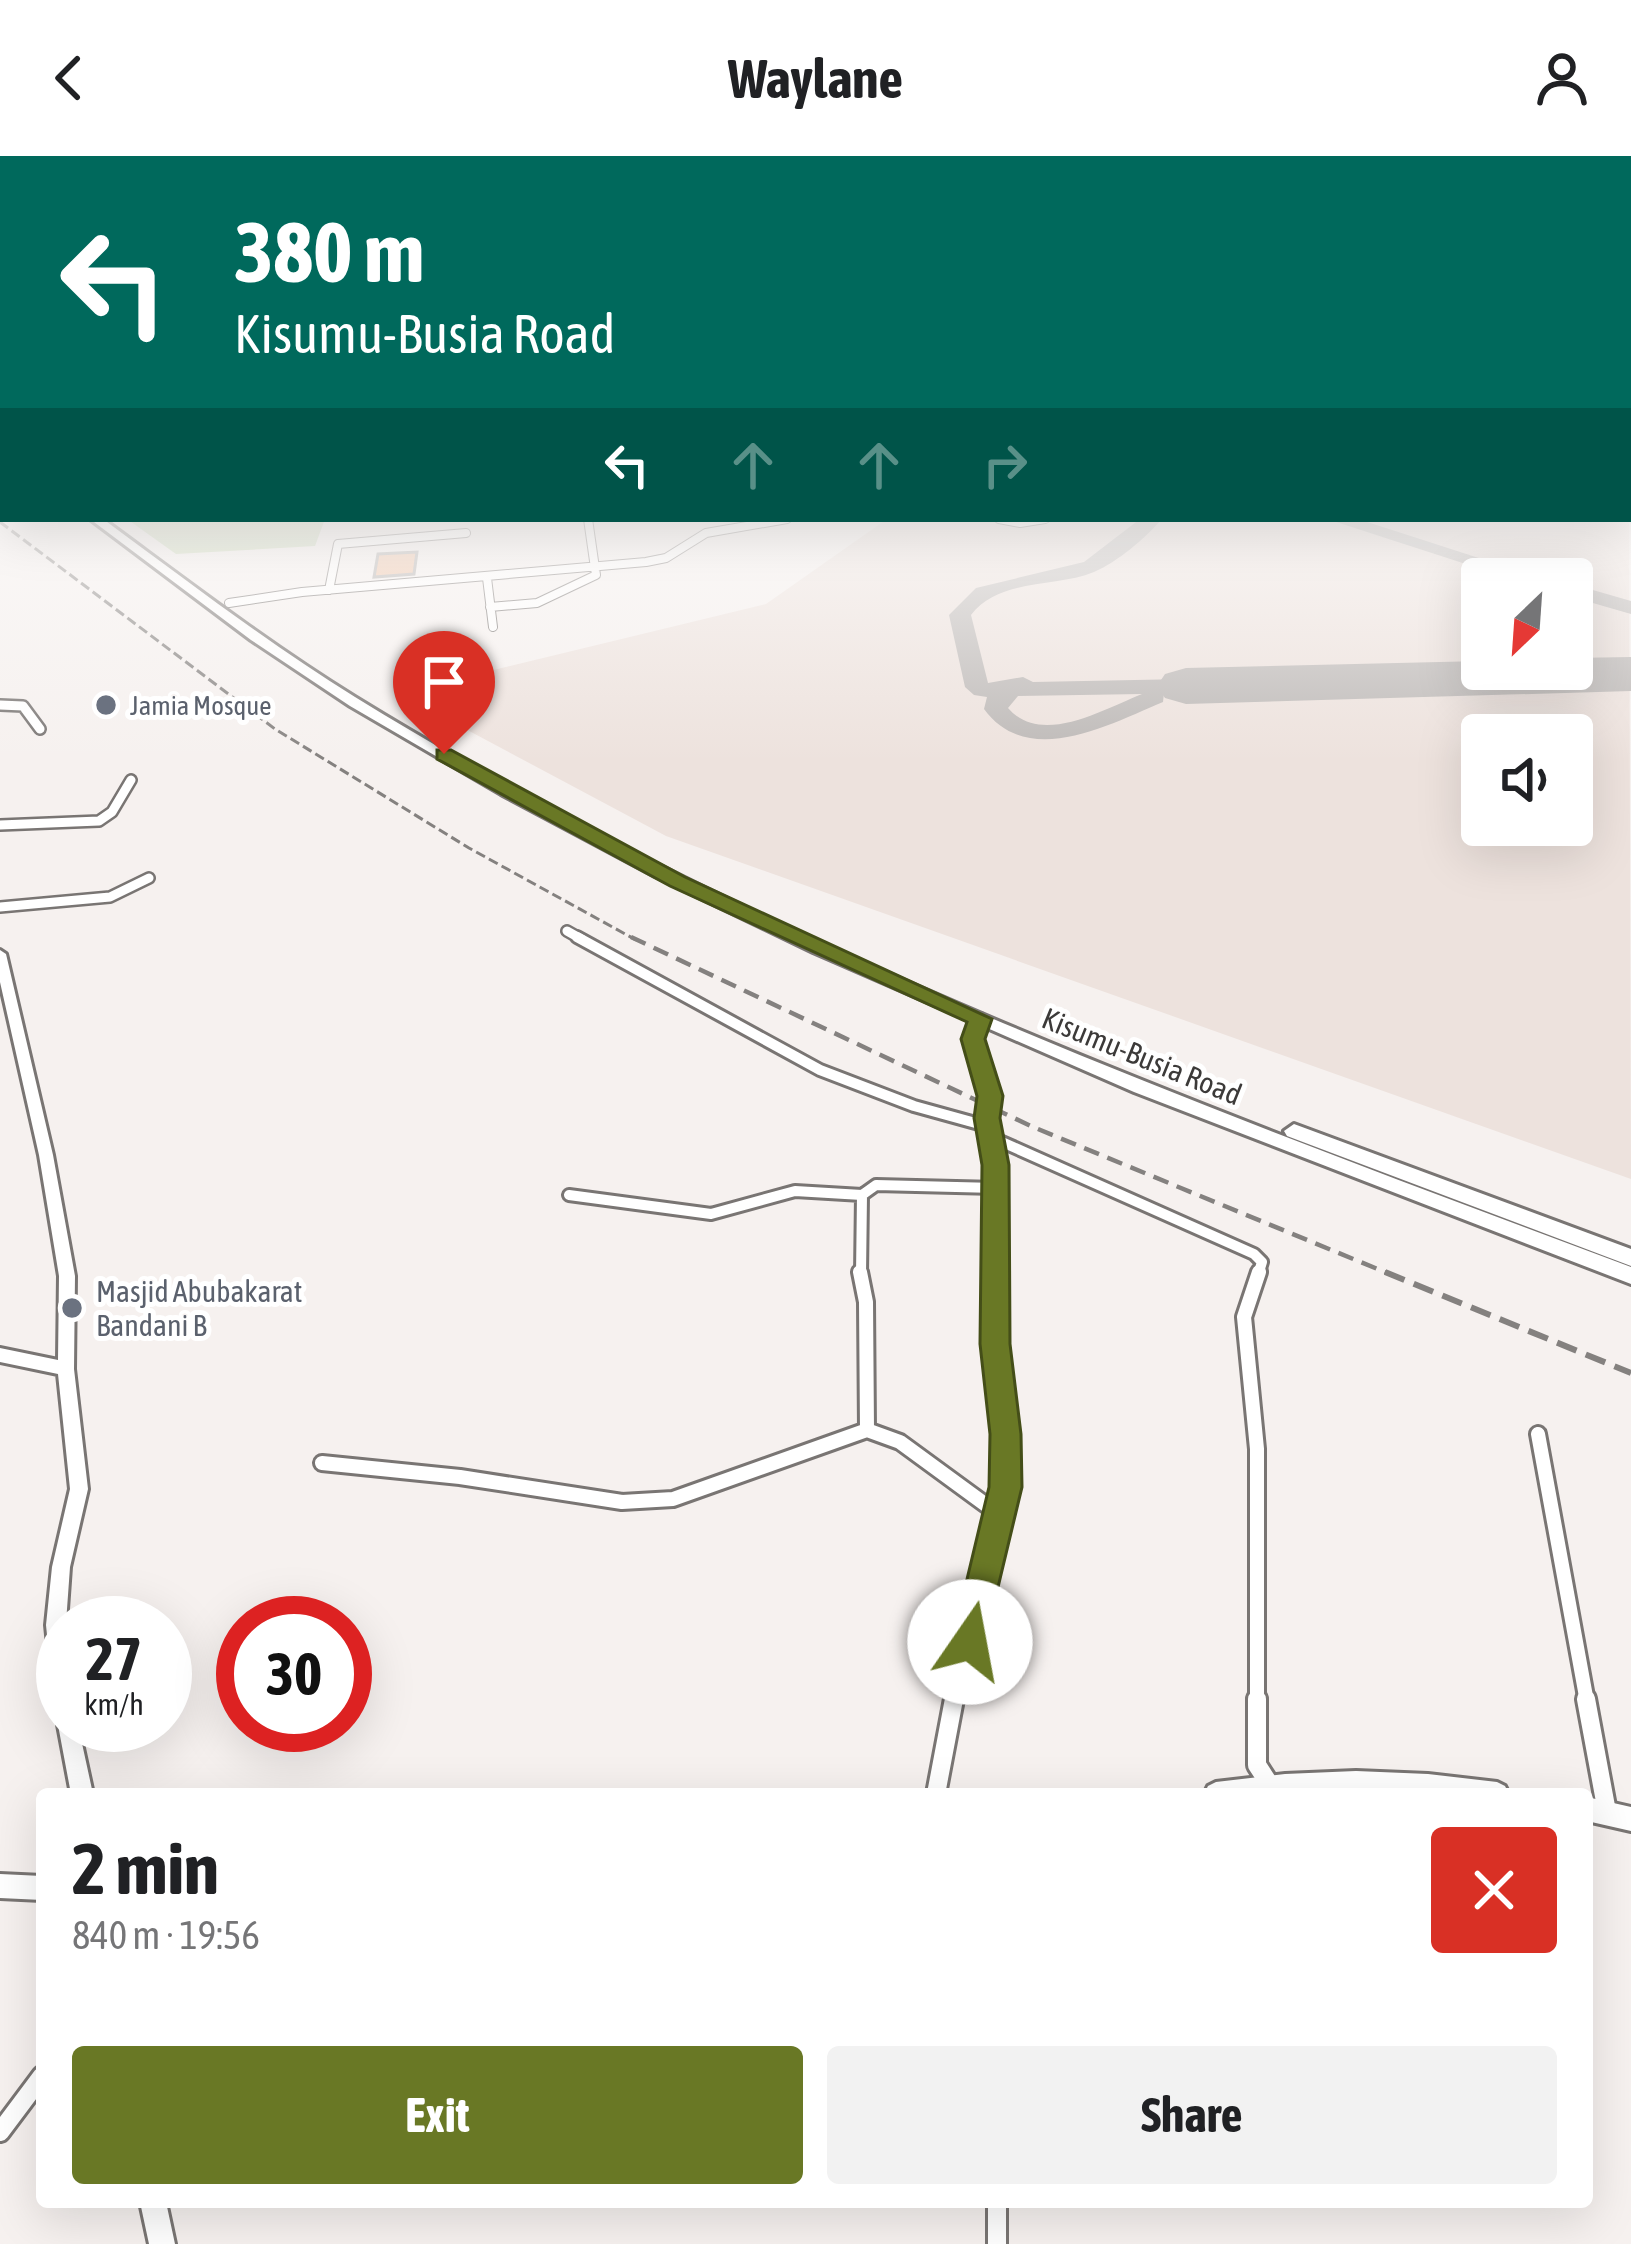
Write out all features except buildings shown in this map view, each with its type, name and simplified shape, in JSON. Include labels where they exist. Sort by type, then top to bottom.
[{"type":"highway","name":"Kisumu-Busia Road","points":[[161,566],[300,667],[478,776],[677,881],[980,1019],[1631,1276]]},
{"type":"highway","name":"Kisumu-Busia Road","points":[[177,566],[355,690],[440,741],[780,916],[1055,1038],[1631,1258]]},
{"type":"main road","points":[[1252,1788],[1443,1788]]},
{"type":"main road","points":[[1597,1810],[1631,1819]]},
{"type":"main road","points":[[0,1886],[36,1888]]},
{"type":"street","points":[[328,590],[333,566]]},
{"type":"street","points":[[229,603],[608,566]]},
{"type":"street","points":[[490,607],[545,601],[592,578],[596,568]]},
{"type":"street","points":[[487,578],[493,627]]},
{"type":"street","points":[[0,705],[23,706],[40,729]]},
{"type":"street","points":[[0,825],[99,821],[112,812],[131,780]]},
{"type":"street","points":[[0,907],[110,897],[149,878]]},
{"type":"street","points":[[567,931],[820,1070],[991,1132],[1254,1254],[1262,1262],[1244,1317],[1257,1449],[1256,1765],[1270,1785]]},
{"type":"street","points":[[0,955],[7,1016],[46,1155],[67,1276],[66,1369],[79,1489],[58,1596]]},
{"type":"street","points":[[937,1788],[944,1741],[1006,1487],[1006,1434],[995,1344],[996,1187],[990,1096],[973,1039],[980,1019]]},
{"type":"street","points":[[569,1195],[711,1214],[795,1191],[862,1195],[876,1185],[996,1187]]},
{"type":"street","points":[[862,1195],[867,1430]]},
{"type":"street","points":[[0,1355],[66,1369]]},
{"type":"street","points":[[322,1463],[639,1501],[673,1498],[747,1476],[867,1430],[908,1447],[947,1483],[998,1513]]},
{"type":"street","points":[[1538,1434],[1597,1810]]},
{"type":"street","points":[[73,1752],[81,1788]]},
{"type":"street","points":[[0,2132],[36,2084]]},
{"type":"street","points":[[154,2208],[162,2244]]},
{"type":"street","points":[[997,2208],[997,2244]]},
{"type":"shaded area","points":[[819,566],[1461,566],[1461,690],[1593,690],[1593,566],[1629,566],[1631,1179],[666,836],[398,693],[766,604]]},
{"type":"taxiway","points":[[1013,689],[977,687],[960,615],[984,592],[1090,566]]},
{"type":"taxiway","points":[[1593,596],[1631,608]]},
{"type":"taxiway","points":[[1013,689],[1023,684]]},
{"type":"taxiway","points":[[1013,689],[1186,686]]},
{"type":"taxiway","points":[[1013,689],[999,697],[996,709],[1009,724],[1027,732],[1071,728],[1155,697]]},
{"type":"runway","points":[[1186,686],[1631,674]]},
{"type":"railway","points":[[59,566],[275,729],[469,848],[636,940]]},
{"type":"railway","points":[[631,937],[1033,1127],[1392,1275]]},
{"type":"railway","points":[[1385,1272],[1631,1373]]},
{"type":"place","name":"Jamia Mosque","points":[[106,705]]},
{"type":"place","name":"Masjid Abubakarat Bandani B","points":[[72,1308]]},
{"type":"route","points":[[444,754],[677,881],[980,1019],[973,1039],[990,1096],[987,1118],[993,1138],[997,1227],[995,1344],[1006,1434],[1006,1487],[970,1642]]}]
